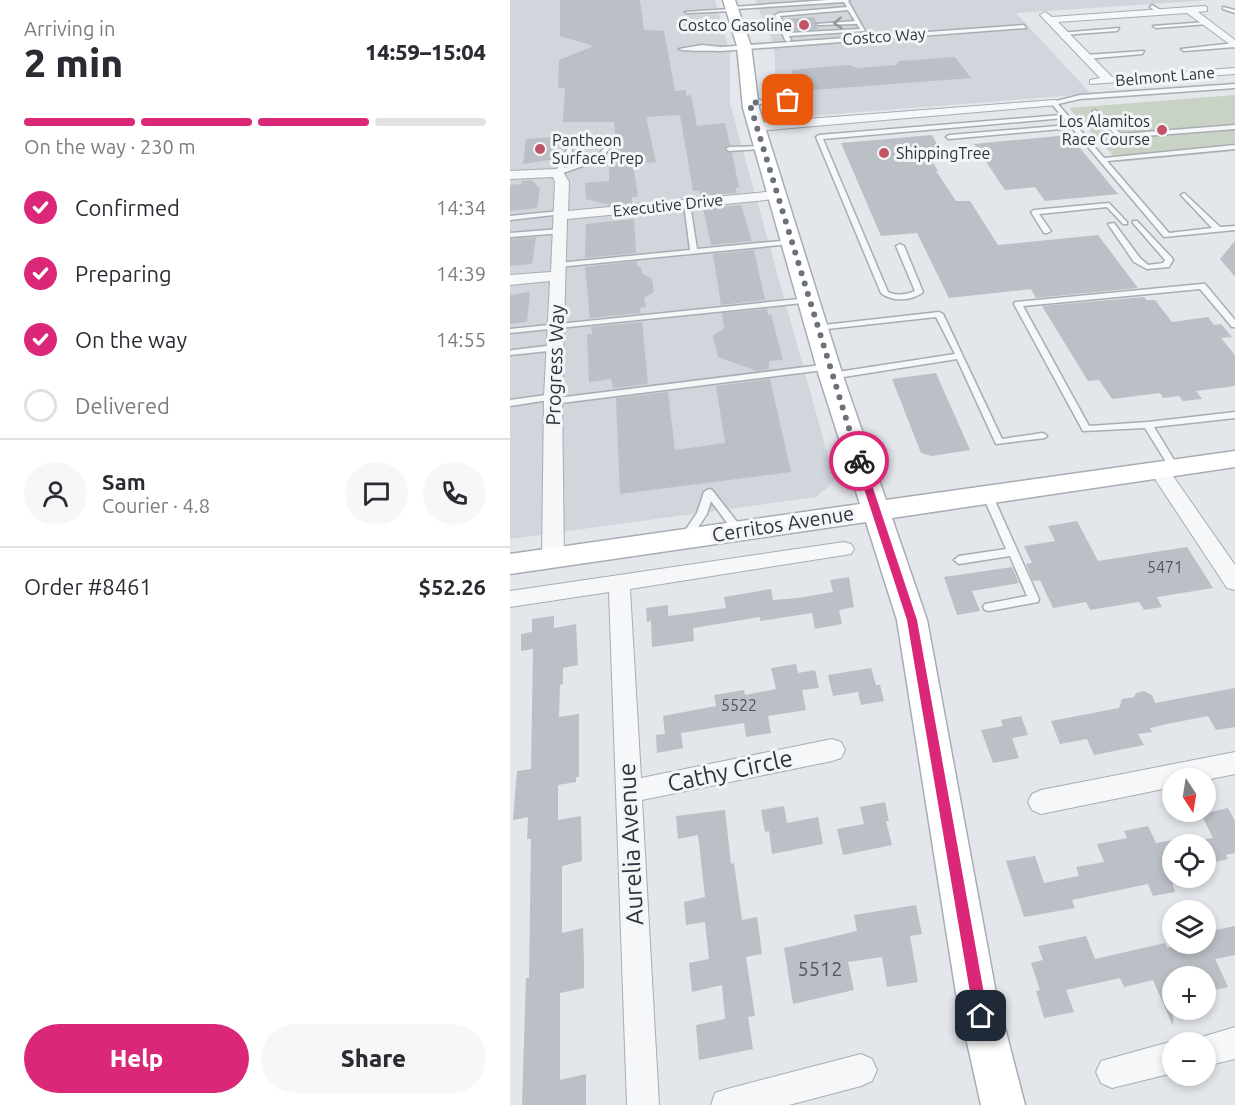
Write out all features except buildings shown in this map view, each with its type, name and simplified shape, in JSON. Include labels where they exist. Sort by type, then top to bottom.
[{"type":"main road","points":[[731,7],[744,46],[750,103],[776,195],[830,371],[912,620],[976,993],[1003,1105]]},
{"type":"main road","name":"Cerritos Avenue","points":[[510,564],[1235,459]]},
{"type":"street","points":[[1109,81],[1047,17],[1156,9],[1204,9]]},
{"type":"street","points":[[1190,10],[1235,45]]},
{"type":"street","name":"Belmont Lane","points":[[1094,82],[1235,70]]},
{"type":"street","points":[[1193,74],[1209,87]]},
{"type":"street","points":[[756,127],[1054,103]]},
{"type":"street","points":[[510,176],[557,173]]},
{"type":"street","name":"Progress Way","points":[[553,558],[553,399],[562,182],[557,173]]},
{"type":"street","name":"Executive Drive","points":[[560,220],[776,195]]},
{"type":"street","points":[[510,280],[558,271]]},
{"type":"street","points":[[1167,469],[1235,582]]},
{"type":"street","points":[[510,599],[844,549]]},
{"type":"street","name":"Aurelia Avenue","points":[[619,583],[643,1105]]},
{"type":"street","name":"Cathy Circle","points":[[628,792],[832,750]]},
{"type":"street","points":[[1041,802],[1235,764]]},
{"type":"street","points":[[1216,1048],[1235,1043]]},
{"type":"street","points":[[1112,1072],[1162,1060]]},
{"type":"street","points":[[727,1105],[861,1070]]},
{"type":"lane","points":[[731,7],[687,12],[846,0],[863,30],[786,35]]},
{"type":"lane","points":[[789,43],[777,15],[783,12],[850,8]]},
{"type":"lane","points":[[1225,8],[1235,12]]},
{"type":"lane","points":[[818,24],[858,22]]},
{"type":"lane","points":[[1156,26],[1206,22]]},
{"type":"lane","points":[[782,27],[790,26]]},
{"type":"lane","name":"Costco Way","points":[[682,49],[1024,27]]},
{"type":"lane","points":[[1062,33],[1117,29]]},
{"type":"lane","points":[[958,32],[964,39]]},
{"type":"lane","points":[[860,38],[864,46]]},
{"type":"lane","points":[[1184,49],[1235,45]]},
{"type":"lane","points":[[1086,57],[1142,52]]},
{"type":"lane","points":[[1235,86],[1080,97],[1054,103],[1167,235],[1235,228]]},
{"type":"lane","points":[[750,103],[788,100]]},
{"type":"lane","points":[[1095,112],[1119,136],[1235,127]]},
{"type":"lane","points":[[900,246],[919,291],[915,294],[890,296],[885,293],[819,137],[1065,116]]},
{"type":"lane","points":[[949,137],[1075,126]]},
{"type":"lane","points":[[557,173],[598,159],[607,148],[606,138]]},
{"type":"lane","points":[[557,173],[568,158],[570,141]]},
{"type":"lane","points":[[729,149],[762,147]]},
{"type":"lane","points":[[1102,160],[1235,147]]},
{"type":"lane","points":[[1184,195],[1218,230]]},
{"type":"lane","points":[[687,204],[694,252]]},
{"type":"lane","points":[[1047,231],[1034,213],[1109,205],[1125,223]]},
{"type":"lane","points":[[510,218],[560,220]]},
{"type":"lane","points":[[510,235],[560,220]]},
{"type":"lane","points":[[1112,224],[1137,260],[1147,267],[1166,265],[1169,260],[1135,222]]},
{"type":"lane","points":[[558,271],[694,252],[791,242]]},
{"type":"lane","points":[[1235,325],[1202,286],[1018,304],[1086,429],[1148,425],[1235,415]]},
{"type":"lane","points":[[510,331],[809,300]]},
{"type":"lane","points":[[818,328],[939,314],[999,442],[1042,435]]},
{"type":"lane","points":[[513,353],[555,348]]},
{"type":"lane","points":[[510,403],[960,356]]},
{"type":"lane","points":[[1148,425],[1167,469]]},
{"type":"lane","points":[[686,538],[702,514],[709,492],[740,532]]},
{"type":"lane","points":[[987,494],[1034,599],[989,607]]},
{"type":"lane","points":[[959,560],[1013,552]]},
{"type":"shaded area","points":[[510,0],[715,0],[730,53],[730,104],[835,481],[816,497],[510,539]]},
{"type":"shaded area","points":[[755,0],[1211,0],[1016,13],[1091,94],[783,118],[776,104],[775,58],[772,40]]},
{"type":"green space","name":"Los Alamitos Race Course","points":[[1235,95],[1235,151],[1119,162],[1069,108]]},
{"type":"way so far","points":[[788,100],[750,103],[831,376],[859,461]]},
{"type":"place","name":"Costco Gasoline","points":[[804,25]]},
{"type":"place","name":"Los Alamitos Race Course","points":[[1162,130]]},
{"type":"place","name":"Pantheon Surface Prep","points":[[540,149]]},
{"type":"place","name":"ShippingTree","points":[[884,153]]},
{"type":"route","points":[[859,461],[912,620],[981,1016]]}]
